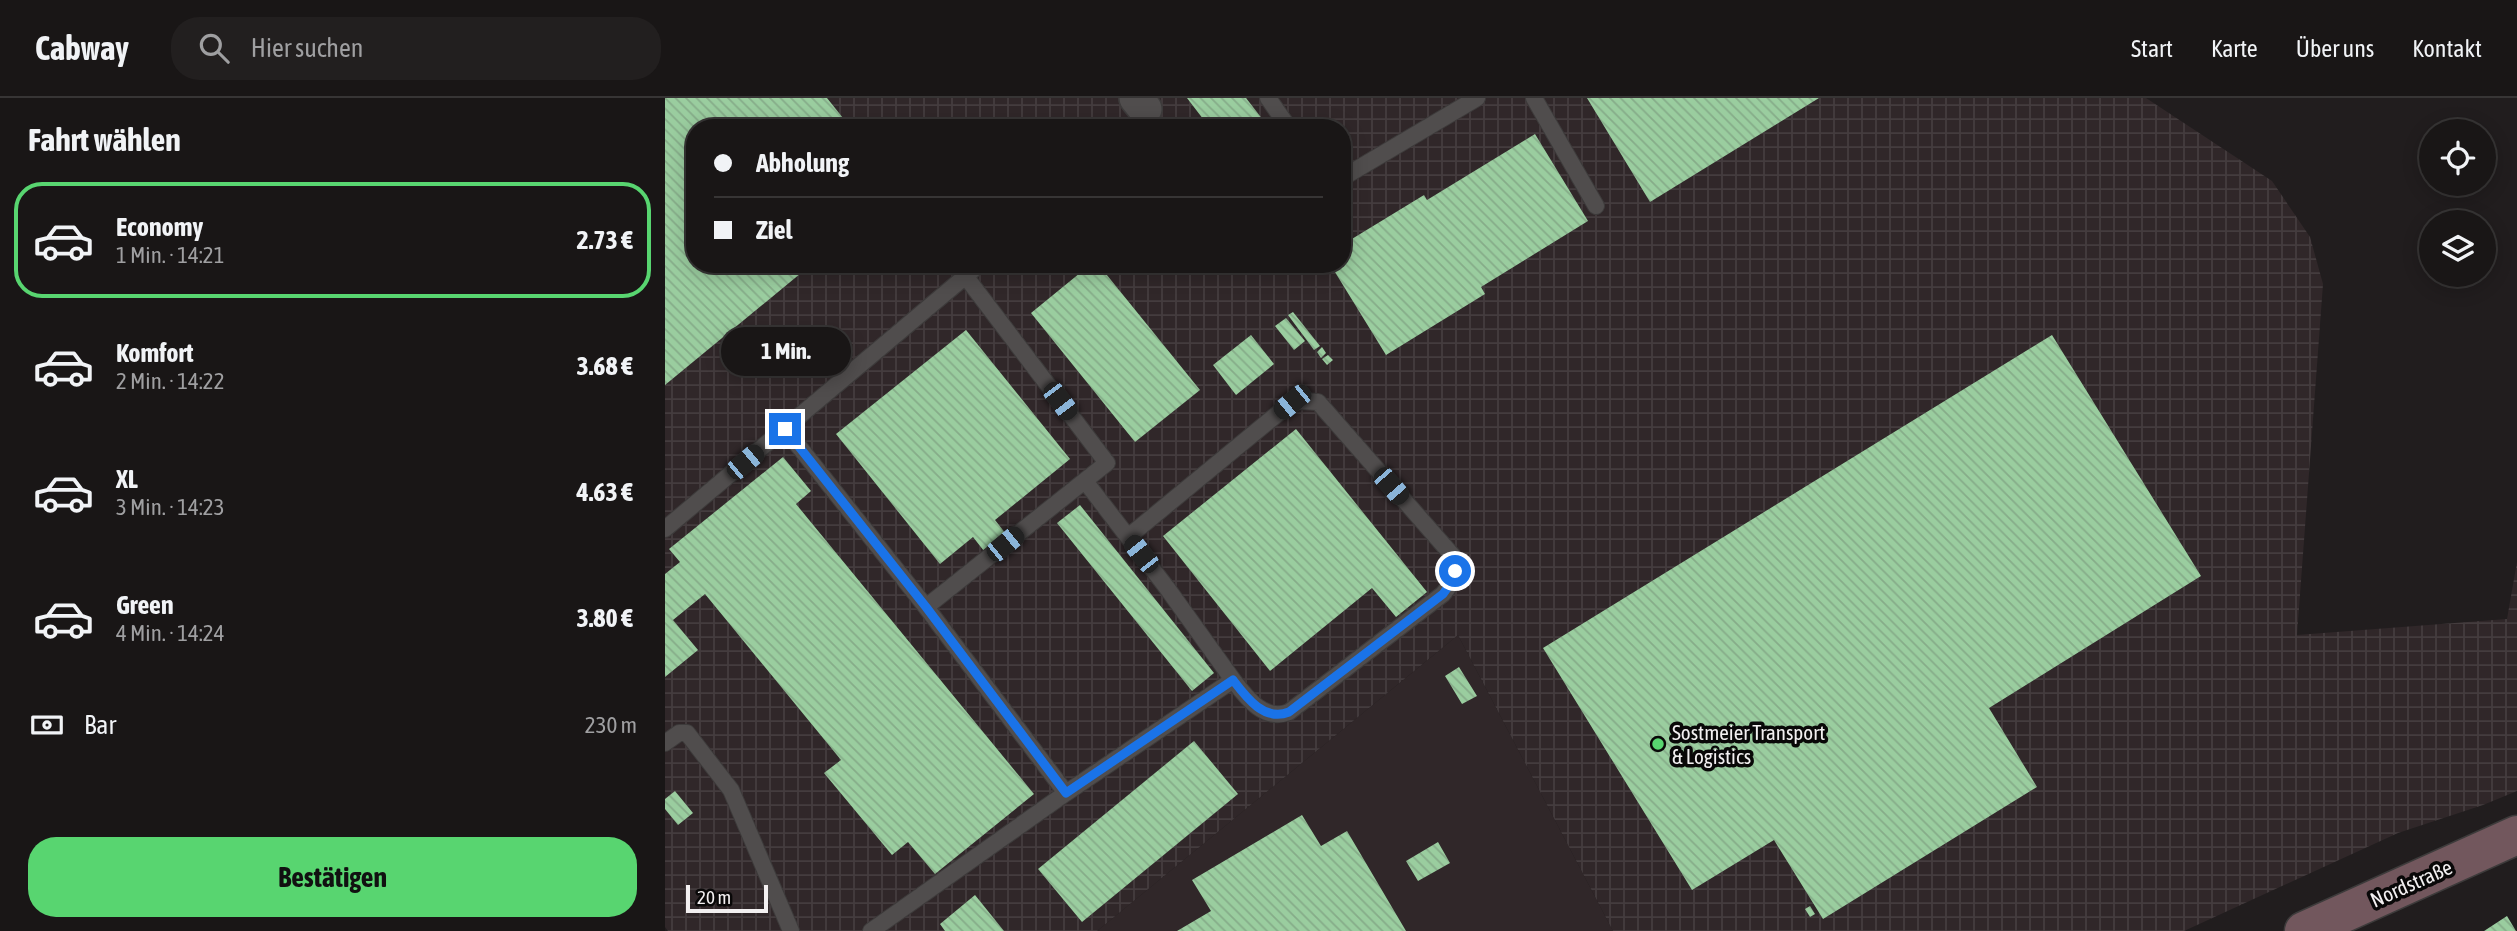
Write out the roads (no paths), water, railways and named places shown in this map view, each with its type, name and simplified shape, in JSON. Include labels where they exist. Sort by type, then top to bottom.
[{"type":"street","name":"Nordstraße","points":[[2304,931],[2517,835]]},
{"type":"lane","points":[[1268,98],[1283,119]]},
{"type":"lane","points":[[1351,173],[1477,98]]},
{"type":"lane","points":[[1534,98],[1596,206]]},
{"type":"lane","points":[[665,529],[970,273]]},
{"type":"lane","points":[[926,607],[1107,463],[966,276]]},
{"type":"lane","points":[[1085,481],[1233,680],[1253,704],[1275,715],[1289,712],[1443,594],[1453,580],[1455,563],[1453,556],[1318,402],[1292,402],[1128,537]]},
{"type":"lane","points":[[785,429],[926,607],[1066,793]]},
{"type":"lane","points":[[871,931],[1066,793],[1233,680]]},
{"type":"lane","points":[[665,743],[679,733],[687,733],[731,790],[791,931]]},
{"type":"place","name":"Sostmeier Transport & Logistics","points":[[1658,744]]}]
